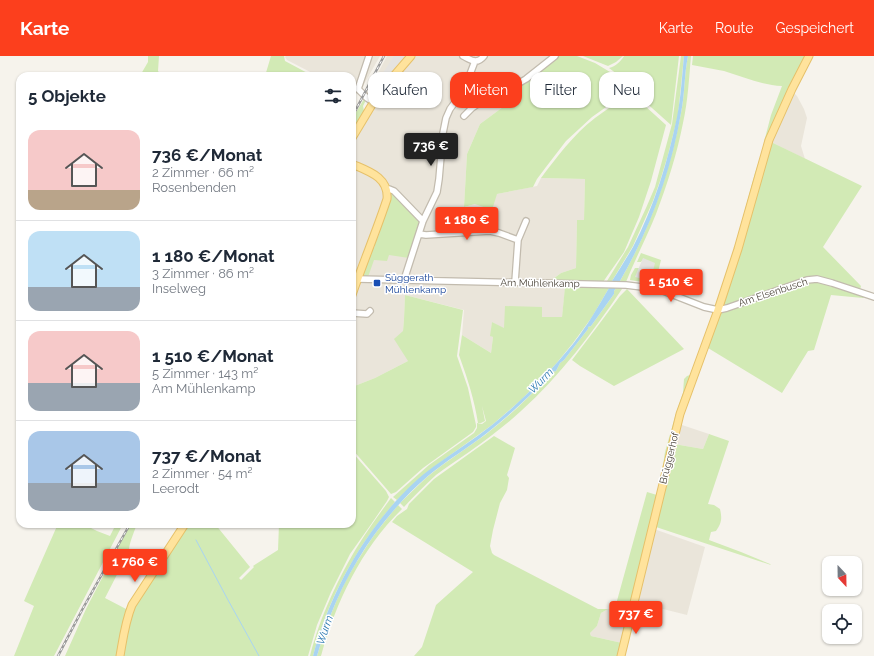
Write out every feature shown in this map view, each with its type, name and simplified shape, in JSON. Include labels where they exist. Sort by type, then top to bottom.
[{"type":"main road","points":[[397,72],[411,56]]},
{"type":"main road","name":"Brüggerhof","points":[[621,656],[680,414],[718,310],[738,249],[769,140],[809,56]]},
{"type":"main road","points":[[356,131],[370,108]]},
{"type":"main road","points":[[356,166],[375,174],[382,181],[387,196],[376,233],[356,285]]},
{"type":"main road","points":[[120,656],[127,616],[182,528]]},
{"type":"street","points":[[368,99],[358,89],[369,56]]},
{"type":"street","points":[[463,56],[475,61],[479,61],[484,56]]},
{"type":"street","points":[[522,81],[555,56]]},
{"type":"street","points":[[471,72],[475,61]]},
{"type":"street","points":[[404,280],[423,221],[437,192],[443,133],[446,118],[451,108]]},
{"type":"street","points":[[464,116],[472,108]]},
{"type":"street","points":[[386,190],[389,189],[394,191],[423,221]]},
{"type":"street","points":[[515,282],[518,240],[526,220]]},
{"type":"street","points":[[419,234],[426,235],[490,231],[518,240]]},
{"type":"street","name":"Am Elsenbusch","points":[[718,310],[807,280],[817,279],[874,297]]},
{"type":"street","name":"Am Mühlenkamp","points":[[358,280],[515,282],[620,285],[658,288],[704,307],[718,310]]},
{"type":"street","points":[[356,313],[367,314],[370,311]]},
{"type":"shaded area","points":[[286,56],[380,56],[371,72],[368,72],[368,77],[359,93],[356,94],[356,72],[310,72],[287,60],[285,57]]},
{"type":"shaded area","points":[[387,56],[554,56],[533,72],[530,72],[530,74],[522,80],[522,72],[450,72],[450,108],[502,108],[480,124],[467,154],[464,207],[475,204],[497,194],[537,186],[541,178],[585,179],[584,220],[577,220],[576,268],[561,273],[553,279],[566,280],[562,317],[542,317],[542,308],[504,329],[492,322],[491,336],[493,337],[491,353],[462,335],[464,310],[405,295],[403,331],[408,361],[375,378],[356,385],[356,125],[368,105],[368,108],[442,108],[442,72],[378,72]]},
{"type":"shaded area","points":[[394,56],[405,57],[391,72],[384,72]]},
{"type":"shaded area","points":[[368,92],[368,102],[364,99]]},
{"type":"shaded area","points":[[791,94],[795,94],[797,96],[807,118],[801,146],[805,159],[771,142]]},
{"type":"shaded area","points":[[643,258],[655,263],[652,275],[648,280],[635,277]]},
{"type":"shaded area","points":[[679,424],[709,434],[703,449],[674,444]]},
{"type":"shaded area","points":[[654,529],[705,547],[687,615],[635,602]]},
{"type":"shaded area","points":[[630,608],[622,643],[591,636],[590,633],[597,626],[601,613],[608,609]]},
{"type":"green space","points":[[148,56],[159,56],[159,72],[142,72],[148,62]]},
{"type":"green space","points":[[271,56],[284,56],[285,61],[306,72],[266,72]]},
{"type":"green space","points":[[557,56],[577,56],[595,63],[610,72],[599,72],[599,108],[605,108],[592,117],[566,141],[537,179],[533,187],[497,194],[492,210],[475,204],[464,207],[467,154],[480,124],[502,108],[522,108],[522,79],[530,74],[530,108],[591,108],[591,72],[533,72]]},
{"type":"green space","points":[[583,56],[623,56],[608,66]]},
{"type":"green space","points":[[624,56],[679,56],[671,125],[652,108],[654,108],[654,72],[614,72],[609,68],[618,64]]},
{"type":"green space","points":[[681,56],[684,56],[678,115],[660,181],[653,201],[633,246],[612,281],[607,281],[628,247],[655,187],[672,124]]},
{"type":"green space","points":[[688,56],[691,56],[686,106],[681,135],[671,169],[656,214],[626,282],[620,281],[650,221],[665,178],[681,113]]},
{"type":"green space","points":[[693,56],[806,56],[784,101],[725,282],[755,173],[765,143],[771,115],[782,86],[760,82],[724,71],[692,65]]},
{"type":"green space","points":[[364,99],[366,100],[363,106],[364,111],[356,125],[356,112]]},
{"type":"green space","points":[[608,108],[647,108],[666,125],[651,181],[639,217],[624,252],[603,282],[574,282],[553,279],[561,273],[576,268],[577,220],[584,220],[585,179],[541,178],[566,146],[598,115]]},
{"type":"green space","points":[[771,142],[862,186],[823,247],[861,286],[860,290],[866,296],[863,298],[831,295],[814,350],[808,351],[782,393],[708,348],[687,403],[681,425],[683,408]]},
{"type":"green space","points":[[391,193],[420,221],[409,258],[389,255],[387,261],[374,260],[368,277],[363,277],[379,235]]},
{"type":"green space","points":[[641,253],[661,260],[655,284],[630,280],[635,268],[639,268],[635,277],[644,258],[641,262],[637,262]]},
{"type":"green space","points":[[565,287],[609,288],[592,317],[573,343],[555,365],[522,399],[492,425],[431,469],[397,500],[393,497],[429,465],[474,433],[477,428],[477,423],[482,424],[486,421],[482,406],[485,421],[478,423],[475,406],[459,355],[462,335],[491,353],[493,337],[490,336],[492,322],[504,328],[505,306],[542,307],[542,317],[562,317]]},
{"type":"green space","points":[[616,288],[622,289],[588,337],[549,383],[521,411],[502,427],[436,475],[404,507],[400,503],[427,477],[501,422],[548,378],[552,372],[556,371],[560,363],[564,360],[588,327],[591,326],[614,294]]},
{"type":"green space","points":[[627,289],[684,349],[614,386],[572,360],[620,296]]},
{"type":"green space","points":[[405,295],[463,310],[457,356],[468,388],[476,427],[473,432],[423,468],[396,492],[391,494],[356,454],[356,385],[375,378],[408,361],[394,339],[403,331]]},
{"type":"green space","points":[[704,338],[685,393],[630,608],[615,608],[647,492],[657,495],[665,452],[683,393],[684,379],[690,375]]},
{"type":"green space","points":[[709,434],[729,441],[708,504],[714,505],[720,509],[721,518],[718,528],[716,531],[711,532],[709,540],[771,565],[656,527],[674,444],[703,449]]},
{"type":"green space","points":[[494,436],[515,448],[507,475],[509,478],[507,490],[500,503],[493,530],[490,546],[492,553],[598,609],[608,609],[601,613],[597,626],[590,633],[591,636],[622,643],[619,656],[414,656],[422,647],[436,605],[473,572],[392,522],[397,516],[407,509],[409,504],[434,479]]},
{"type":"green space","points":[[356,457],[386,491],[389,497],[387,501],[350,554],[331,592],[317,625],[308,656],[122,656],[132,610],[184,528],[218,528],[250,567],[239,578],[241,580],[254,567],[253,566],[278,550],[279,528],[356,528]]},
{"type":"green space","points":[[391,498],[395,502],[364,543],[348,569],[325,617],[313,656],[310,656],[324,613],[344,570],[363,538]]},
{"type":"green space","points":[[398,505],[402,509],[374,541],[352,577],[334,616],[321,656],[317,656],[331,615],[348,577],[371,540]]},
{"type":"green space","points":[[56,528],[91,528],[110,536],[114,528],[121,528],[54,656],[14,656],[34,606],[24,601]]},
{"type":"green space","points":[[128,528],[135,528],[130,546],[129,559],[124,561],[105,598],[128,610],[121,631],[117,656],[65,656],[86,609]]},
{"type":"water","points":[[684,56],[688,56],[677,135],[658,200],[641,241],[620,281],[612,281],[641,232],[660,184],[677,117]]},
{"type":"water","name":"Wurm","points":[[609,288],[616,288],[614,294],[591,326],[588,327],[564,360],[560,363],[556,371],[552,372],[528,397],[496,426],[428,476],[383,523],[370,541],[347,579],[327,624],[317,656],[313,656],[319,635],[335,594],[356,555],[381,519],[399,497],[423,475],[492,425],[514,407],[534,387],[573,344],[588,323]]},
{"type":"waterway","points":[[196,540],[259,656]]},
{"type":"railway","points":[[356,109],[384,56]]},
{"type":"railway","points":[[58,656],[128,528]]},
{"type":"place","name":"Süggerath Mühlenkamp","points":[[377,283]]}]
